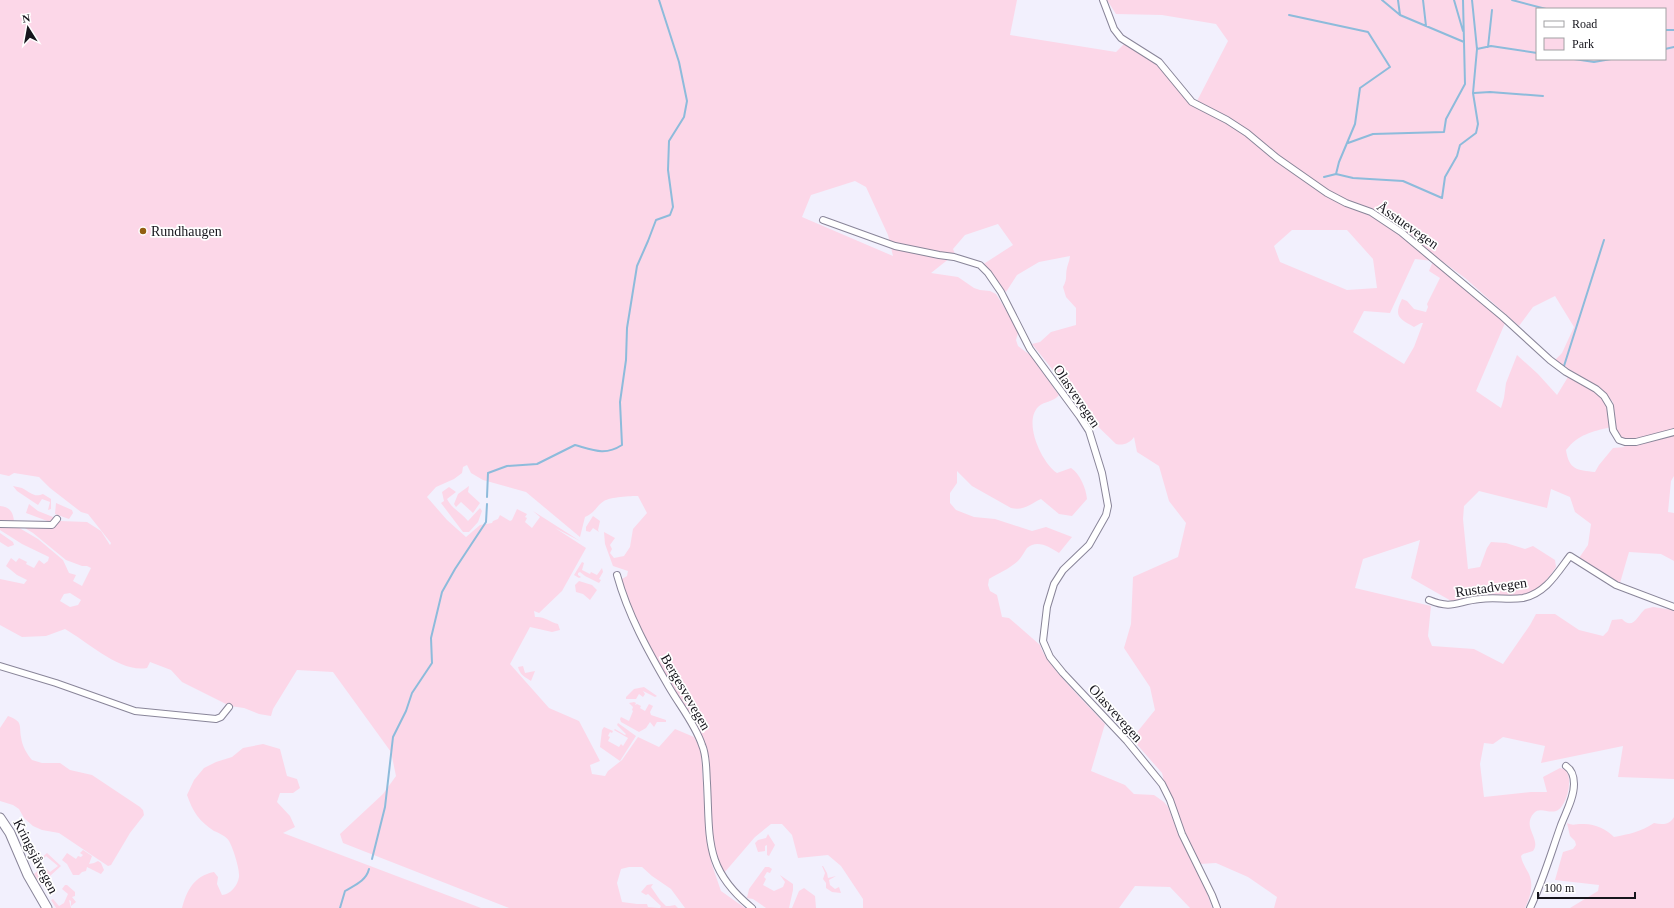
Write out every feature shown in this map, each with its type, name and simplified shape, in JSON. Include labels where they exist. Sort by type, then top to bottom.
[{"type":"street","name":"Åsstuevegen","points":[[1103,0],[1114,29],[1121,38],[1159,62],[1192,102],[1227,120],[1247,133],[1276,158],[1327,193],[1346,203],[1371,212],[1401,232],[1497,312],[1550,360],[1566,372],[1596,389],[1604,396],[1610,406],[1613,430],[1619,440],[1625,442],[1636,442],[1674,432]]},
{"type":"street","name":"Olasvevegen","points":[[823,220],[896,246],[954,257],[980,265],[994,280],[1030,349],[1089,431],[1102,474],[1108,506],[1106,515],[1089,545],[1063,570],[1054,584],[1047,607],[1043,641],[1050,657],[1063,673],[1131,747],[1162,784],[1170,800],[1182,834],[1209,888],[1217,908]]},
{"type":"street","points":[[0,524],[28,524],[45,526],[52,525],[57,519]]},
{"type":"street","name":"Rustadvegen","points":[[1429,600],[1442,604],[1456,605],[1480,599],[1522,598],[1531,595],[1549,583],[1570,556],[1616,585],[1674,607]]},
{"type":"street","name":"Bergesvevegen","points":[[617,575],[634,625],[703,746],[706,765],[709,834],[718,869],[730,887],[752,908]]},
{"type":"street","points":[[0,666],[56,683],[135,711],[211,719],[221,717],[229,707]]},
{"type":"street","points":[[1530,908],[1546,873],[1556,840],[1574,793],[1572,774],[1570,768],[1566,766]]},
{"type":"street","name":"Kringsjåvegen","points":[[0,818],[10,833],[24,869],[47,908]]},
{"type":"green space","points":[[0,0],[1017,0],[1010,35],[1116,52],[1128,40],[1147,50],[1156,57],[1174,74],[1194,100],[1197,101],[1228,41],[1216,24],[1162,15],[1116,14],[1107,0],[1674,0],[1674,476],[1671,481],[1668,512],[1674,513],[1674,561],[1661,554],[1629,552],[1620,583],[1579,558],[1588,545],[1591,524],[1575,512],[1570,497],[1551,489],[1547,508],[1479,491],[1464,506],[1463,519],[1468,569],[1480,567],[1487,548],[1491,542],[1506,543],[1525,549],[1533,546],[1555,560],[1556,567],[1540,587],[1525,594],[1483,595],[1453,602],[1411,578],[1420,540],[1363,559],[1355,588],[1431,606],[1428,636],[1432,646],[1474,649],[1503,664],[1536,614],[1555,614],[1579,630],[1603,636],[1608,631],[1612,620],[1622,619],[1626,622],[1632,623],[1645,609],[1653,607],[1674,610],[1674,779],[1618,777],[1623,746],[1541,763],[1545,746],[1503,737],[1493,744],[1484,743],[1480,764],[1484,797],[1531,792],[1547,792],[1543,777],[1560,768],[1566,770],[1568,774],[1568,792],[1561,807],[1552,812],[1542,810],[1536,811],[1531,818],[1530,828],[1535,846],[1533,851],[1521,856],[1529,874],[1531,883],[1530,896],[1525,908],[1274,908],[1277,897],[1248,877],[1216,863],[1199,864],[1180,826],[1165,786],[1162,773],[1133,740],[1138,731],[1155,710],[1150,687],[1124,648],[1131,624],[1133,577],[1178,557],[1186,523],[1169,501],[1159,466],[1137,452],[1134,437],[1126,444],[1116,444],[1084,411],[1076,395],[1074,385],[1063,382],[1032,344],[1040,342],[1051,332],[1076,325],[1076,308],[1066,297],[1063,287],[1070,256],[1039,262],[1017,275],[1006,292],[982,265],[1013,245],[998,224],[965,235],[953,249],[955,254],[931,273],[958,277],[974,288],[990,291],[996,294],[1014,323],[1018,333],[1016,340],[1018,346],[1030,355],[1059,395],[1054,399],[1040,405],[1034,414],[1033,432],[1040,452],[1051,468],[1057,473],[1071,468],[1077,474],[1082,482],[1087,499],[1072,516],[1059,514],[1041,499],[1020,509],[1011,508],[972,486],[957,471],[957,483],[950,493],[950,503],[956,510],[974,517],[995,519],[1032,531],[1046,527],[1072,537],[1059,553],[1052,548],[1043,545],[1031,545],[1015,564],[989,579],[988,585],[990,591],[997,595],[1002,617],[1009,618],[1040,645],[1043,653],[1059,674],[1105,724],[1091,771],[1125,785],[1134,794],[1154,795],[1168,807],[1178,833],[1204,884],[1212,908],[1190,908],[1170,887],[1135,886],[1119,908],[863,908],[863,899],[841,866],[828,855],[798,858],[792,835],[782,824],[771,824],[755,837],[724,873],[717,863],[712,843],[705,748],[637,630],[622,583],[622,579],[627,576],[628,571],[613,566],[605,544],[604,532],[615,538],[610,545],[612,549],[610,553],[614,558],[624,556],[630,547],[633,529],[647,513],[638,496],[616,498],[602,503],[592,513],[585,517],[580,537],[526,492],[483,480],[471,473],[467,465],[463,467],[462,473],[454,479],[436,487],[427,497],[447,520],[466,537],[480,525],[492,523],[498,519],[500,515],[510,521],[512,520],[517,509],[527,514],[525,517],[527,518],[525,522],[532,528],[540,517],[533,511],[580,541],[555,528],[586,548],[562,591],[539,613],[534,611],[535,617],[544,618],[558,624],[560,630],[552,632],[530,627],[510,664],[549,708],[579,721],[600,761],[590,765],[592,774],[605,776],[608,771],[622,760],[638,737],[659,747],[675,729],[694,737],[701,750],[706,837],[712,865],[721,891],[745,908],[685,908],[671,889],[642,867],[629,867],[621,869],[617,883],[622,902],[647,904],[648,907],[659,908],[509,908],[343,843],[340,834],[383,794],[396,776],[391,752],[333,672],[297,670],[273,709],[271,716],[259,714],[244,708],[230,706],[182,682],[171,670],[150,662],[147,668],[126,666],[104,655],[65,629],[46,636],[22,637],[0,625],[0,579],[24,584],[27,580],[17,575],[6,566],[11,558],[16,562],[19,558],[34,568],[39,560],[44,564],[48,561],[49,557],[22,544],[0,530],[0,525],[16,526],[38,539],[63,560],[69,573],[76,575],[73,581],[82,586],[91,568],[66,560],[33,533],[20,525],[52,527],[60,521],[87,522],[101,531],[110,545],[111,543],[88,514],[81,512],[50,488],[39,477],[14,473],[9,476],[0,474]],"holes":[[[855,181],[866,187],[888,235],[893,256],[802,217],[811,195]],[[1292,230],[1347,230],[1373,259],[1377,288],[1347,290],[1280,262],[1274,246]],[[1435,256],[1465,278],[1519,326],[1533,307],[1555,296],[1574,327],[1562,353],[1555,360],[1602,390],[1613,402],[1616,424],[1611,426],[1606,405],[1600,395],[1568,377],[1557,395],[1538,374],[1517,355],[1506,383],[1501,408],[1476,391],[1505,323],[1433,261]],[[1415,259],[1433,261],[1429,271],[1440,278],[1427,304],[1428,307],[1426,312],[1414,309],[1407,301],[1402,299],[1398,309],[1401,319],[1414,327],[1423,323],[1414,347],[1404,364],[1353,332],[1364,311],[1390,313]],[[1611,427],[1620,443],[1625,447],[1613,448],[1595,472],[1583,471],[1575,468],[1569,462],[1566,450],[1576,440],[1586,434]],[[70,593],[81,600],[78,605],[70,607],[60,601],[64,594]]]},
{"type":"green space","points":[[13,486],[22,488],[35,495],[43,494],[51,499],[51,509],[48,510],[50,502],[42,499],[38,505],[17,491]]},
{"type":"green space","points":[[469,486],[468,492],[480,503],[473,513],[461,502],[456,507],[454,504],[458,494]]},
{"type":"green space","points":[[449,487],[456,492],[447,499],[451,505],[468,521],[480,508],[482,511],[478,522],[469,532],[463,532],[441,503],[444,501],[442,492]]},
{"type":"green space","points":[[56,503],[72,510],[73,513],[69,519],[55,514]]},
{"type":"green space","points":[[29,504],[38,511],[53,517],[53,521],[50,522],[26,513]]},
{"type":"green space","points":[[0,506],[10,510],[14,521],[0,520]]},
{"type":"green space","points":[[593,516],[600,521],[599,532],[593,528],[590,532],[586,531],[586,527]]},
{"type":"green space","points":[[0,533],[13,542],[14,545],[8,547],[0,542]]},
{"type":"green space","points":[[582,562],[584,563],[582,570],[590,574],[591,572],[597,575],[602,568],[603,572],[599,579],[601,580],[599,583],[580,572],[578,575],[581,577],[579,578],[574,575]]},
{"type":"green space","points":[[579,581],[592,585],[597,590],[590,600],[583,594],[576,592],[575,585]]},
{"type":"green space","points":[[523,666],[525,673],[535,671],[531,681],[520,672],[518,667]]},
{"type":"green space","points":[[644,687],[657,696],[655,697],[643,691],[645,694],[643,697],[639,694],[636,699],[626,699],[626,697],[634,689]]},
{"type":"green space","points":[[629,703],[636,703],[635,705],[637,704],[641,706],[640,708],[645,711],[649,704],[653,706],[650,712],[651,715],[666,720],[666,722],[657,722],[654,727],[650,722],[646,728],[639,732],[621,722],[621,717],[629,721],[633,707]]},
{"type":"green space","points":[[8,716],[18,722],[22,744],[32,760],[42,763],[60,763],[70,770],[92,775],[143,810],[144,815],[130,833],[111,865],[108,866],[59,833],[42,830],[33,826],[24,818],[19,809],[13,805],[0,801],[0,728]]},
{"type":"green space","points":[[618,723],[636,736],[620,761],[600,747],[602,730],[604,727],[613,731],[612,733],[610,732],[608,736],[610,737],[608,741],[619,747],[621,744],[623,746],[628,738],[614,730],[615,729],[625,735],[626,734],[617,725]]},
{"type":"green space","points":[[263,744],[280,749],[287,776],[297,779],[300,788],[293,793],[280,793],[277,802],[290,816],[295,827],[283,833],[481,908],[182,908],[186,895],[192,885],[201,877],[214,872],[218,877],[217,884],[222,895],[225,895],[233,889],[239,877],[236,859],[229,841],[204,824],[197,816],[192,806],[187,795],[194,780],[204,768],[232,757],[243,748]]},
{"type":"green space","points":[[1674,817],[1674,908],[1570,908],[1598,891],[1599,885],[1555,880],[1563,852],[1573,849],[1576,845],[1575,841],[1570,836],[1567,823],[1573,825],[1586,824],[1600,827],[1608,831],[1614,837],[1640,831],[1654,823],[1668,823]]},
{"type":"green space","points":[[768,834],[775,845],[769,856],[767,855],[767,845],[765,846],[765,851],[758,852],[755,843],[758,840],[766,838]]},
{"type":"green space","points":[[83,850],[92,856],[89,864],[98,861],[101,863],[104,870],[101,874],[87,867],[86,871],[79,875],[73,875],[67,864],[62,860],[67,853],[76,859],[78,856],[81,857],[83,855],[80,853]]},
{"type":"green space","points":[[47,853],[61,866],[40,885],[34,874],[43,866],[50,872],[58,866],[46,856],[40,863],[38,861]]},
{"type":"green space","points":[[822,866],[827,873],[828,878],[836,876],[829,880],[830,885],[835,889],[839,887],[841,893],[832,892],[826,888],[826,883],[823,879],[825,873]]},
{"type":"green space","points":[[765,867],[772,869],[770,873],[767,872],[764,877],[766,879],[763,885],[774,891],[783,887],[785,882],[780,875],[793,884],[789,908],[766,908],[753,899],[747,898],[749,889]]},
{"type":"green space","points":[[653,884],[651,887],[666,906],[675,905],[678,908],[660,908],[661,906],[648,894],[646,895],[641,892],[647,885]]},
{"type":"green space","points":[[65,885],[75,892],[75,896],[72,897],[76,902],[71,906],[71,901],[69,900],[71,908],[56,908],[51,900],[53,899],[59,906],[64,903],[68,894],[62,889]]},
{"type":"green space","points":[[804,888],[815,896],[816,908],[792,908],[799,891]]},
{"type":"waterway","points":[[487,497],[488,473],[507,466],[537,464],[575,445],[599,451],[610,450],[622,445],[620,402],[626,360],[627,328],[637,266],[656,220],[670,215],[673,207],[668,170],[669,141],[684,117],[687,101],[679,62],[659,0]]},
{"type":"waterway","points":[[1382,0],[1400,15],[1464,42]]},
{"type":"waterway","points":[[1398,0],[1400,15]]},
{"type":"waterway","points":[[1423,0],[1426,26]]},
{"type":"waterway","points":[[1454,0],[1463,31]]},
{"type":"waterway","points":[[1348,143],[1373,134],[1444,132],[1446,119],[1465,84],[1463,0]]},
{"type":"waterway","points":[[1336,174],[1353,178],[1403,181],[1442,198],[1445,177],[1457,156],[1460,145],[1476,133],[1478,124],[1473,93],[1477,49],[1472,0]]},
{"type":"waterway","points":[[1512,0],[1542,8]]},
{"type":"waterway","points":[[1488,47],[1492,10]]},
{"type":"waterway","points":[[1289,15],[1368,32],[1390,67],[1360,88],[1355,124],[1339,162],[1336,174],[1324,177]]},
{"type":"waterway","points":[[1666,30],[1674,30]]},
{"type":"waterway","points":[[1477,49],[1491,46],[1536,53]]},
{"type":"waterway","points":[[1666,49],[1674,47]]},
{"type":"waterway","points":[[1581,60],[1594,62],[1605,60]]},
{"type":"waterway","points":[[1474,93],[1490,92],[1543,96]]},
{"type":"waterway","points":[[1564,366],[1604,240]]},
{"type":"waterway","points":[[372,859],[385,807],[393,737],[406,711],[412,693],[432,663],[431,638],[442,592],[455,569],[486,522],[487,504]]},
{"type":"waterway","points":[[340,908],[345,891],[363,880],[369,869]]},
{"type":"place","name":"Rundhaugen","points":[[143,231]]}]
